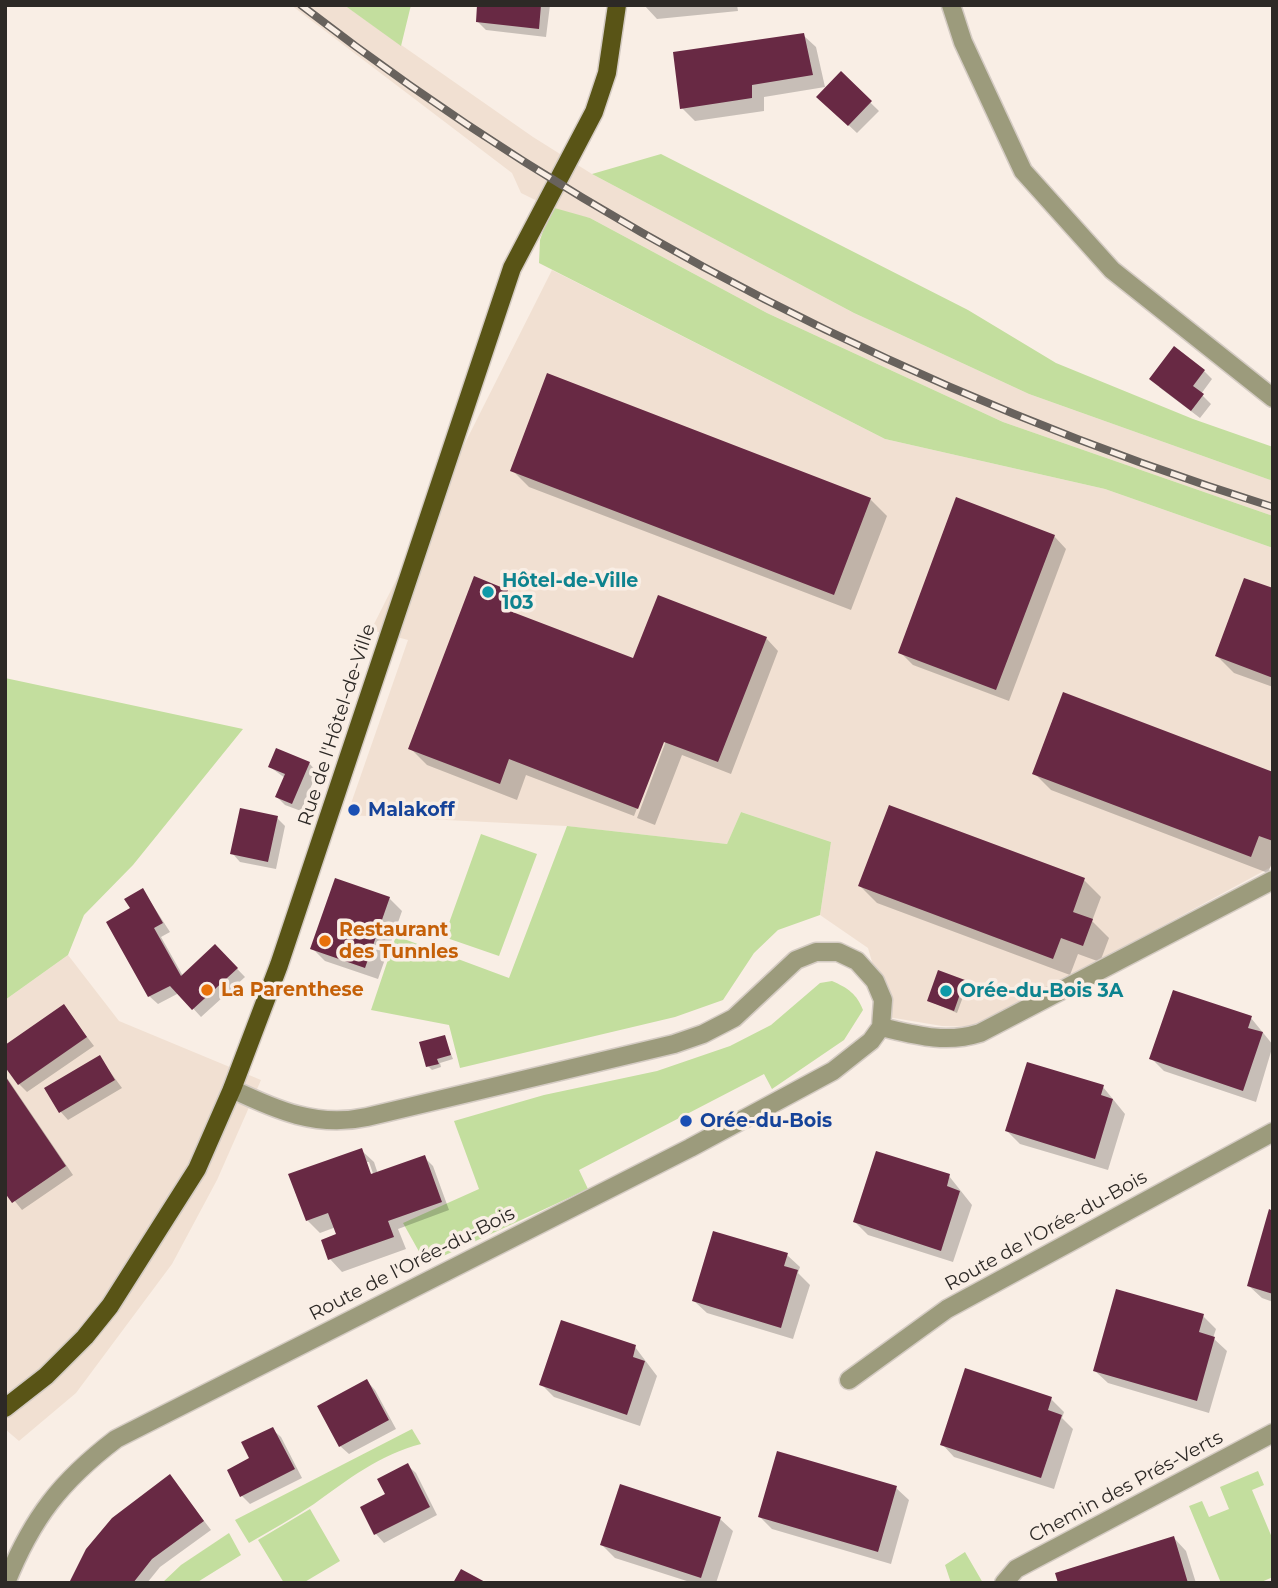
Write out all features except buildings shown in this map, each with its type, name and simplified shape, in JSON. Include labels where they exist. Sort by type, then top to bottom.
[{"type":"main road","name":"Rue de l'Hôtel-de-Ville","points":[[5,1408],[75,1347],[110,1306],[197,1169],[232,1089],[279,965],[512,268],[594,112],[607,73],[617,5]]},
{"type":"street","points":[[951,5],[963,42],[1023,171],[1112,270],[1273,398]]},
{"type":"street","points":[[232,1089],[281,1111],[309,1119],[337,1121],[367,1117],[674,1044],[704,1034],[734,1018],[796,960],[827,951],[849,956],[875,981],[883,1000],[881,1027],[937,1039],[965,1038],[980,1033],[1273,880]]},
{"type":"street","name":"Route de l'Orée-du-Bois","points":[[6,1583],[25,1538],[57,1491],[84,1464],[116,1439],[744,1121],[833,1071],[859,1052],[881,1027]]},
{"type":"street","name":"Route de l'Orée-du-Bois","points":[[849,1380],[947,1309],[1273,1132]]},
{"type":"street","name":"Chemin des Prés-Verts","points":[[1004,1583],[1016,1569],[1273,1433]]},
{"type":"shaded area","points":[[291,5],[344,5],[533,137],[592,174],[854,313],[1029,394],[1273,481],[1273,516],[1003,422],[767,313],[590,218],[562,213],[521,193],[512,173]]},
{"type":"shaded area","points":[[552,270],[885,439],[1105,489],[1273,548],[1273,866],[976,1027],[942,1026],[888,1017],[868,948],[820,915],[831,842],[741,812],[727,844],[566,826],[347,815],[408,640],[371,630]]},
{"type":"shaded area","points":[[68,955],[119,1021],[261,1080],[217,1180],[172,1264],[76,1393],[19,1441],[5,1429],[5,1000]]},
{"type":"green space","points":[[344,5],[411,5],[401,46]]},
{"type":"green space","points":[[661,154],[968,310],[1056,363],[1193,419],[1273,447],[1273,481],[1029,394],[854,313],[592,174]]},
{"type":"green space","points":[[551,207],[590,218],[767,313],[1003,422],[1273,516],[1273,548],[1105,489],[885,439],[539,263],[540,240]]},
{"type":"green space","points":[[5,678],[243,729],[133,865],[84,915],[68,955],[5,1000]]},
{"type":"green space","points":[[741,812],[831,842],[820,915],[778,930],[754,953],[723,1000],[675,1017],[460,1068],[449,1025],[371,1010],[396,936],[509,978],[567,826],[727,844]]},
{"type":"green space","points":[[481,834],[537,854],[499,956],[444,937]]},
{"type":"green space","points":[[832,981],[851,992],[863,1010],[844,1040],[772,1089],[764,1074],[579,1170],[588,1189],[426,1264],[403,1223],[479,1189],[454,1121],[544,1095],[657,1071],[730,1046],[771,1025],[820,983]]},
{"type":"green space","points":[[412,1429],[421,1444],[392,1454],[365,1469],[249,1543],[235,1520]]},
{"type":"green space","points":[[1258,1471],[1264,1485],[1252,1490],[1273,1540],[1273,1577],[1259,1583],[1221,1583],[1189,1506],[1202,1501],[1209,1517],[1229,1509],[1220,1487]]},
{"type":"green space","points":[[310,1509],[340,1561],[303,1583],[284,1583],[258,1540]]},
{"type":"green space","points":[[229,1533],[241,1555],[196,1583],[162,1583],[181,1565]]},
{"type":"green space","points":[[965,1552],[983,1583],[951,1583],[945,1565]]},
{"type":"railway","points":[[301,5],[411,86],[526,163],[644,234],[764,299],[888,359],[1015,414],[1143,463],[1273,507]]},
{"type":"place","name":"Hôtel-de-Ville 103","points":[[488,592]]},
{"type":"place","name":"Malakoff","points":[[354,810]]},
{"type":"place","name":"Restaurant des Tunnles","points":[[325,941]]},
{"type":"place","name":"La Parenthese","points":[[207,990]]},
{"type":"place","name":"Orée-du-Bois 3A","points":[[946,991]]},
{"type":"place","name":"Orée-du-Bois","points":[[686,1121]]}]
